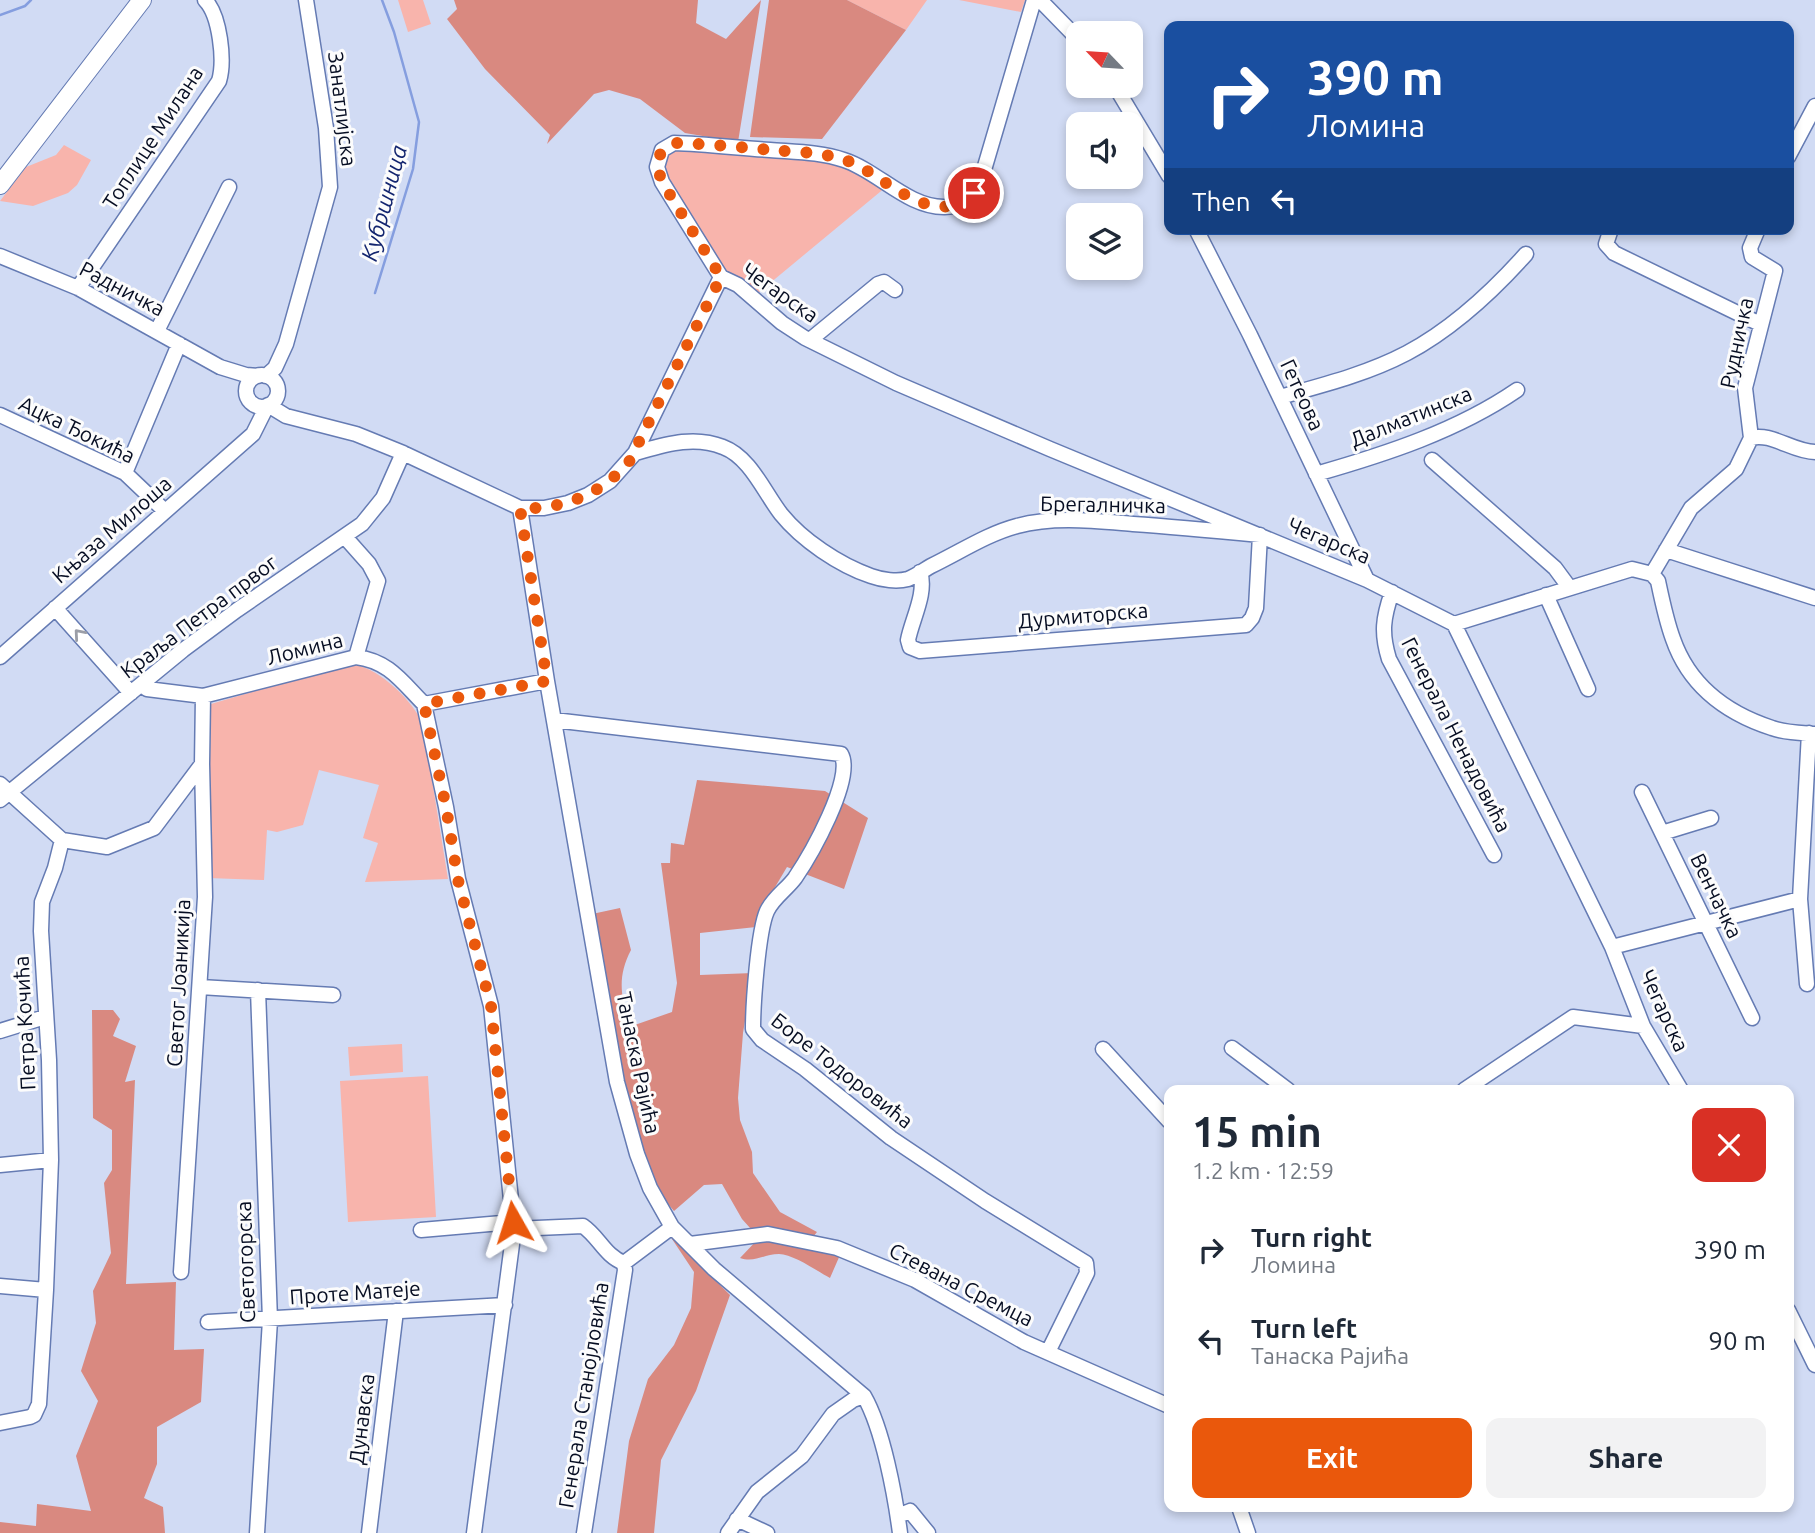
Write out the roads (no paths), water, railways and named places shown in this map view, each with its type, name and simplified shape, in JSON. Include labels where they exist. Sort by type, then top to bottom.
[{"type":"main road","points":[[0,185],[142,0]]},
{"type":"street","name":"Топлице Милана","points":[[78,288],[219,80],[222,57],[215,17],[205,0]]},
{"type":"street","name":"Занатлијска","points":[[273,399],[330,187],[326,128],[306,0]]},
{"type":"street","points":[[253,434],[256,420],[250,400],[250,382],[262,376],[274,380],[273,399],[295,418],[356,435],[403,453],[520,508],[558,506],[588,495],[620,472],[635,453],[721,277],[662,182],[657,167],[662,150],[674,143],[816,153],[843,159],[910,197],[931,205],[959,205],[974,193],[981,180],[1035,3],[1066,29]]},
{"type":"street","points":[[1122,98],[1164,168]]},
{"type":"street","points":[[1794,143],[1815,106]]},
{"type":"street","points":[[157,331],[229,187]]},
{"type":"street","name":"Гетеова","points":[[1199,235],[1367,580]]},
{"type":"street","points":[[1609,235],[1606,244],[1614,253],[1760,324]]},
{"type":"street","name":"Рудничка","points":[[1751,438],[1745,388],[1775,271],[1752,257],[1750,248],[1755,235]]},
{"type":"street","points":[[1280,397],[1358,373],[1407,353],[1486,297],[1526,254]]},
{"type":"street","name":"Радничка","points":[[0,256],[78,288],[220,367],[246,375],[262,376]]},
{"type":"street","name":"Чегарска","points":[[721,277],[738,285],[782,323],[810,340],[957,410],[1367,580],[1454,624],[1612,947],[1643,1026],[1678,1085]]},
{"type":"street","points":[[810,340],[878,284],[884,282],[895,290]]},
{"type":"street","points":[[125,473],[178,344]]},
{"type":"street","name":"Занатлијска","points":[[262,376],[275,368],[286,344]]},
{"type":"street","name":"Радничка","points":[[220,367],[250,400]]},
{"type":"street","name":"Далматинска","points":[[1316,474],[1424,438],[1476,415],[1517,390]]},
{"type":"street","points":[[250,400],[257,406],[273,399]]},
{"type":"street","name":"Књаза Милоша","points":[[0,657],[253,434],[273,399]]},
{"type":"street","name":"Ацка Ђокића","points":[[0,415],[125,473],[165,511]]},
{"type":"street","points":[[253,434],[277,422],[295,418]]},
{"type":"street","points":[[1652,574],[1691,508],[1736,469],[1751,438],[1758,436],[1797,450],[1815,452]]},
{"type":"street","name":"Брегалничка","points":[[635,453],[677,441],[727,448],[751,468],[782,515],[803,536],[853,568],[873,577],[908,579],[986,537],[1019,525],[1088,521],[1260,535]]},
{"type":"street","name":"Краља Петра првог","points":[[3,792],[237,610],[362,524],[377,508],[403,453]]},
{"type":"street","points":[[1432,460],[1555,569],[1569,587]]},
{"type":"street","name":"Танаска Рајића","points":[[520,508],[547,681],[620,1094],[637,1154],[650,1188],[672,1227],[714,1269],[864,1396],[870,1406],[880,1440],[900,1533]]},
{"type":"street","name":"Дурмиторска","points":[[920,572],[923,580],[921,596],[908,640],[910,647],[920,651],[1246,625],[1256,608],[1260,535]]},
{"type":"street","points":[[345,537],[369,564],[378,581],[356,657]]},
{"type":"street","points":[[1666,550],[1815,598]]},
{"type":"street","points":[[1454,624],[1632,569],[1652,574],[1657,582],[1673,640],[1687,668],[1703,690],[1732,710],[1774,729],[1812,734],[1800,899],[1807,984]]},
{"type":"street","name":"Генерала Ненадовића","points":[[1392,592],[1385,613],[1383,638],[1390,659],[1494,855]]},
{"type":"street","points":[[1546,595],[1588,689]]},
{"type":"street","points":[[55,608],[102,661],[136,689]]},
{"type":"street","name":"Ломина","points":[[136,689],[203,696],[356,657],[368,659],[390,669],[424,704]]},
{"type":"street","points":[[474,1533],[514,1226],[491,1006],[458,880],[424,704],[547,681]]},
{"type":"street","name":"Светог Јоаникија","points":[[181,1272],[205,897],[203,696]]},
{"type":"street","name":"Боре Тодоровића","points":[[554,720],[841,754],[846,768],[828,820],[794,880],[767,911],[753,1029],[762,1040],[805,1069],[891,1138],[973,1194],[1086,1263],[1087,1273],[1048,1352]]},
{"type":"street","points":[[3,792],[62,840],[107,847],[154,828],[202,764]]},
{"type":"street","name":"Венчачка","points":[[1642,792],[1752,1018]]},
{"type":"street","points":[[1662,833],[1711,818]]},
{"type":"street","name":"Петра Кочића","points":[[0,1423],[30,1417],[37,1410],[46,1290],[51,1160],[42,902],[62,840]]},
{"type":"street","points":[[1612,947],[1800,899]]},
{"type":"street","points":[[200,987],[333,995]]},
{"type":"street","name":"Светогорска","points":[[257,1533],[270,1320],[258,990]]},
{"type":"street","points":[[0,1031],[45,1017]]},
{"type":"street","points":[[1471,1085],[1573,1017],[1643,1026]]},
{"type":"street","points":[[1232,1048],[1281,1085]]},
{"type":"street","points":[[1103,1049],[1164,1116]]},
{"type":"street","points":[[0,1165],[51,1160]]},
{"type":"street","points":[[421,1230],[583,1226],[613,1259],[624,1263],[672,1227]]},
{"type":"street","name":"Стевана Сремца","points":[[690,1244],[768,1234],[837,1248],[915,1280],[981,1319],[1164,1404]]},
{"type":"street","name":"Генерала Станојловића","points":[[584,1533],[624,1263]]},
{"type":"street","points":[[0,1286],[46,1290]]},
{"type":"street","name":"Проте Матеје","points":[[208,1322],[505,1305]]},
{"type":"street","name":"Дунавска","points":[[369,1533],[396,1311]]},
{"type":"street","points":[[1794,1322],[1815,1365]]},
{"type":"street","points":[[728,1533],[757,1493],[802,1456],[833,1414],[864,1396]]},
{"type":"street","points":[[898,1516],[910,1511],[928,1533]]},
{"type":"street","points":[[1241,1512],[1248,1533]]},
{"type":"street","points":[[737,1519],[767,1533]]},
{"type":"waterway","points":[[0,15],[25,6],[31,0]]},
{"type":"waterway","name":"Кубршница","points":[[375,293],[413,169],[419,122],[394,32],[382,0]]}]
